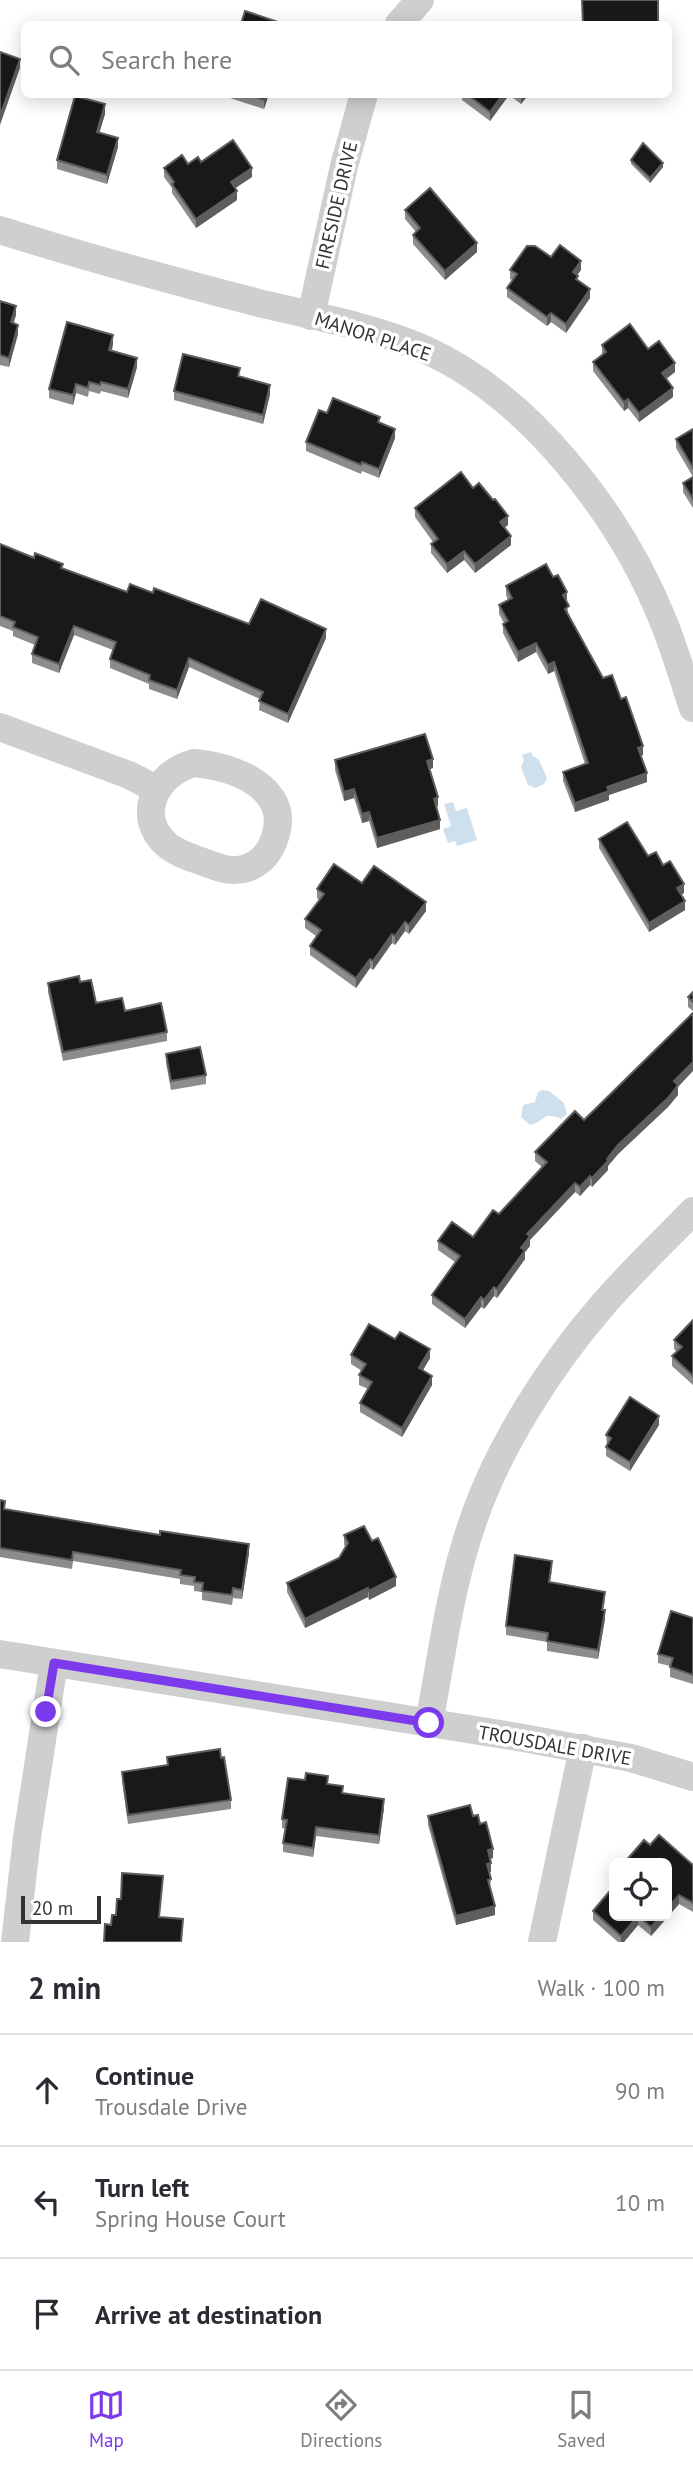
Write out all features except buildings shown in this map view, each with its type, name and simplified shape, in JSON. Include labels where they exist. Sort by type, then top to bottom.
[{"type":"street","points":[[402,21],[420,0]]},
{"type":"street","name":"FIRESIDE DRIVE","points":[[311,316],[344,166],[363,98]]},
{"type":"street","name":"MANOR PLACE","points":[[0,230],[131,269],[422,348],[481,383],[530,424],[572,471],[622,539],[662,617],[693,708]]},
{"type":"street","points":[[0,727],[129,775],[156,789]]},
{"type":"street","points":[[194,763],[214,766],[248,778],[263,787],[275,802],[279,816],[274,842],[259,862],[242,869],[225,869],[183,854],[166,844],[156,828],[152,810],[156,789],[168,775],[194,763]]},
{"type":"street","points":[[429,1723],[451,1600],[462,1556],[485,1490],[503,1452],[555,1367],[583,1328],[693,1211]]},
{"type":"street","name":"TROUSDALE DRIVE","points":[[0,1654],[583,1748],[650,1763],[693,1777]]},
{"type":"street","points":[[15,1942],[27,1837],[54,1663]]},
{"type":"street","points":[[542,1942],[583,1748]]},
{"type":"water","points":[[531,752],[539,760],[547,778],[544,784],[535,788],[528,785],[521,767],[524,760],[522,755]]},
{"type":"water","points":[[453,802],[456,811],[467,808],[477,840],[457,846],[455,841],[448,843],[443,829],[451,826],[444,804]]},
{"type":"water","points":[[549,1091],[564,1103],[567,1114],[561,1119],[547,1116],[530,1125],[521,1117],[523,1105],[535,1102],[538,1092]]},
{"type":"route","points":[[46,1712],[54,1663],[429,1723]]}]
